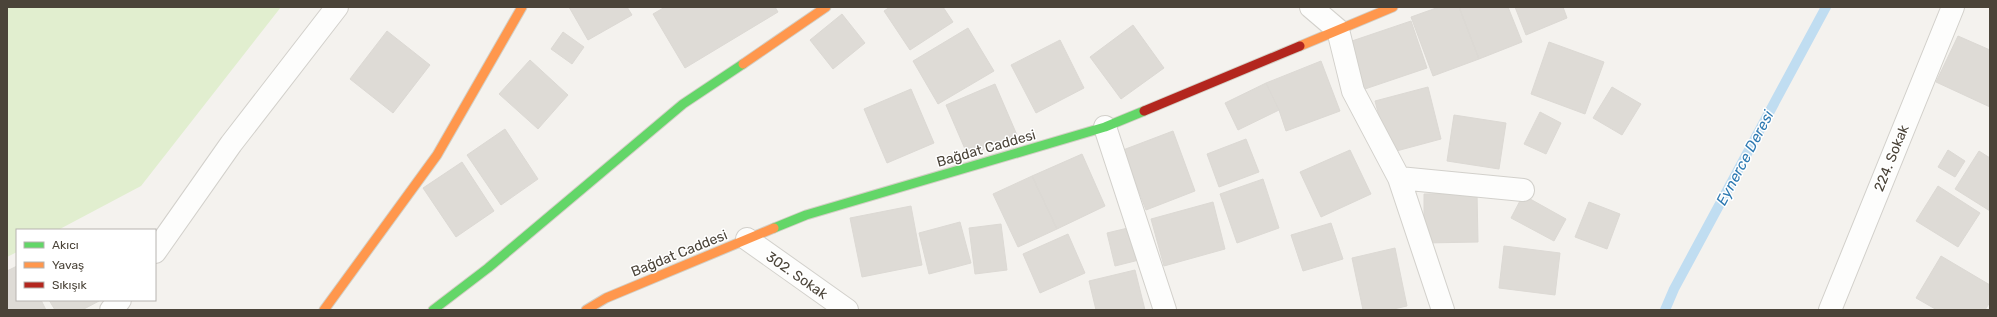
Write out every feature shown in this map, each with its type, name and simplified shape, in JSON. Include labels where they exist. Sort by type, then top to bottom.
[{"type":"main road","points":[[324,310],[437,155],[522,7]]},
{"type":"main road","points":[[433,310],[488,268],[683,104],[826,7]]},
{"type":"main road","name":"Bağdat Caddesi","points":[[586,310],[606,298],[806,215],[1105,127],[1393,7]]},
{"type":"street","points":[[156,251],[231,144],[337,7]]},
{"type":"street","points":[[1311,7],[1338,30],[1353,91],[1399,178],[1443,310]]},
{"type":"street","name":"224. Sokak","points":[[1830,310],[1952,7]]},
{"type":"street","points":[[1105,127],[1165,310]]},
{"type":"street","points":[[1399,178],[1523,190]]},
{"type":"street","name":"302. Sokak","points":[[748,239],[847,310]]},
{"type":"street","points":[[112,310],[119,301]]},
{"type":"green space","points":[[7,7],[281,7],[141,186],[60,229],[16,229],[16,252],[7,257]]},
{"type":"building","points":[[569,7],[627,7],[632,15],[588,40]]},
{"type":"building","points":[[665,7],[775,7],[778,12],[685,68],[653,14]]},
{"type":"building","points":[[890,7],[943,7],[953,22],[910,50],[884,11]]},
{"type":"building","points":[[1439,7],[1459,7],[1479,59],[1433,76],[1411,17]]},
{"type":"building","points":[[1459,7],[1508,7],[1522,42],[1479,59]]},
{"type":"building","points":[[1515,7],[1563,7],[1567,18],[1526,35]]},
{"type":"building","points":[[842,14],[865,43],[833,69],[810,40]]},
{"type":"building","points":[[1411,21],[1427,68],[1362,90],[1346,43]]},
{"type":"building","points":[[1133,25],[1164,68],[1121,99],[1090,57]]},
{"type":"building","points":[[968,28],[994,71],[938,104],[913,61]]},
{"type":"building","points":[[387,31],[430,65],[393,113],[350,79]]},
{"type":"building","points":[[563,32],[584,47],[572,64],[551,49]]},
{"type":"building","points":[[1958,36],[1990,50],[1990,107],[1936,82]]},
{"type":"building","points":[[1060,40],[1084,88],[1036,113],[1011,65]]},
{"type":"building","points":[[1549,42],[1604,62],[1585,114],[1531,94]]},
{"type":"building","points":[[530,60],[568,95],[538,129],[499,94]]},
{"type":"building","points":[[1321,61],[1340,111],[1286,131],[1279,110],[1266,83]]},
{"type":"building","points":[[1266,83],[1279,110],[1238,130],[1225,103]]},
{"type":"building","points":[[995,84],[1017,135],[968,156],[946,105]]},
{"type":"building","points":[[1428,87],[1441,139],[1389,153],[1375,101]]},
{"type":"building","points":[[1612,87],[1641,104],[1622,135],[1593,118]]},
{"type":"building","points":[[911,89],[934,143],[887,163],[864,109]]},
{"type":"building","points":[[1540,112],[1561,123],[1546,154],[1524,144]]},
{"type":"building","points":[[1454,115],[1506,123],[1499,169],[1447,161]]},
{"type":"building","points":[[505,129],[538,179],[501,205],[467,155]]},
{"type":"building","points":[[1173,131],[1195,191],[1146,210],[1123,150]]},
{"type":"building","points":[[1246,139],[1259,172],[1219,187],[1207,154]]},
{"type":"building","points":[[1350,150],[1371,194],[1321,217],[1300,172]]},
{"type":"building","points":[[1948,150],[1965,161],[1955,177],[1938,167]]},
{"type":"building","points":[[1979,151],[1990,158],[1990,211],[1955,189]]},
{"type":"building","points":[[1082,154],[1105,206],[1057,229],[1032,176]]},
{"type":"building","points":[[462,162],[494,211],[456,237],[423,188]]},
{"type":"building","points":[[1032,176],[1057,229],[1018,247],[993,194]]},
{"type":"building","points":[[1263,179],[1279,228],[1237,243],[1220,194]]},
{"type":"building","points":[[1938,186],[1980,213],[1958,247],[1916,221]]},
{"type":"building","points":[[1477,193],[1478,242],[1424,243],[1424,194]]},
{"type":"building","points":[[1523,195],[1566,219],[1554,241],[1511,218]]},
{"type":"building","points":[[1213,202],[1225,249],[1164,266],[1151,219]]},
{"type":"building","points":[[1589,202],[1620,214],[1607,249],[1575,237]]},
{"type":"building","points":[[911,206],[922,265],[862,277],[850,218]]},
{"type":"building","points":[[960,222],[971,263],[929,274],[919,233]]},
{"type":"building","points":[[1331,223],[1343,259],[1303,271],[1291,235]]},
{"type":"building","points":[[1001,224],[1007,270],[975,274],[969,228]]},
{"type":"building","points":[[1132,227],[1139,260],[1115,266],[1107,233]]},
{"type":"building","points":[[1068,234],[1085,273],[1040,293],[1023,254]]},
{"type":"building","points":[[1504,246],[1560,253],[1555,295],[1499,288]]},
{"type":"building","points":[[1395,248],[1407,306],[1389,310],[1363,310],[1352,258]]},
{"type":"building","points":[[1941,256],[1990,285],[1990,302],[1985,310],[1937,310],[1916,298]]},
{"type":"building","points":[[16,266],[16,301],[42,301],[46,310],[7,310],[7,271]]},
{"type":"building","points":[[1135,270],[1145,310],[1096,310],[1089,281]]},
{"type":"building","points":[[50,301],[99,301],[82,310],[55,310]]},
{"type":"waterway","name":"Eynerce Deresi","points":[[1665,310],[1674,289],[1826,7]]},
{"type":"traffic: fast","points":[[433,310],[488,268],[683,104],[743,64]]},
{"type":"traffic: fast","points":[[774,228],[806,215],[1105,127],[1144,111]]},
{"type":"traffic: slow","points":[[324,310],[437,155],[522,7]]},
{"type":"traffic: slow","points":[[743,64],[826,7]]},
{"type":"traffic: slow","points":[[1300,46],[1393,7]]},
{"type":"traffic: slow","points":[[586,310],[606,298],[774,228]]},
{"type":"traffic: jam","points":[[1144,111],[1300,46]]}]
